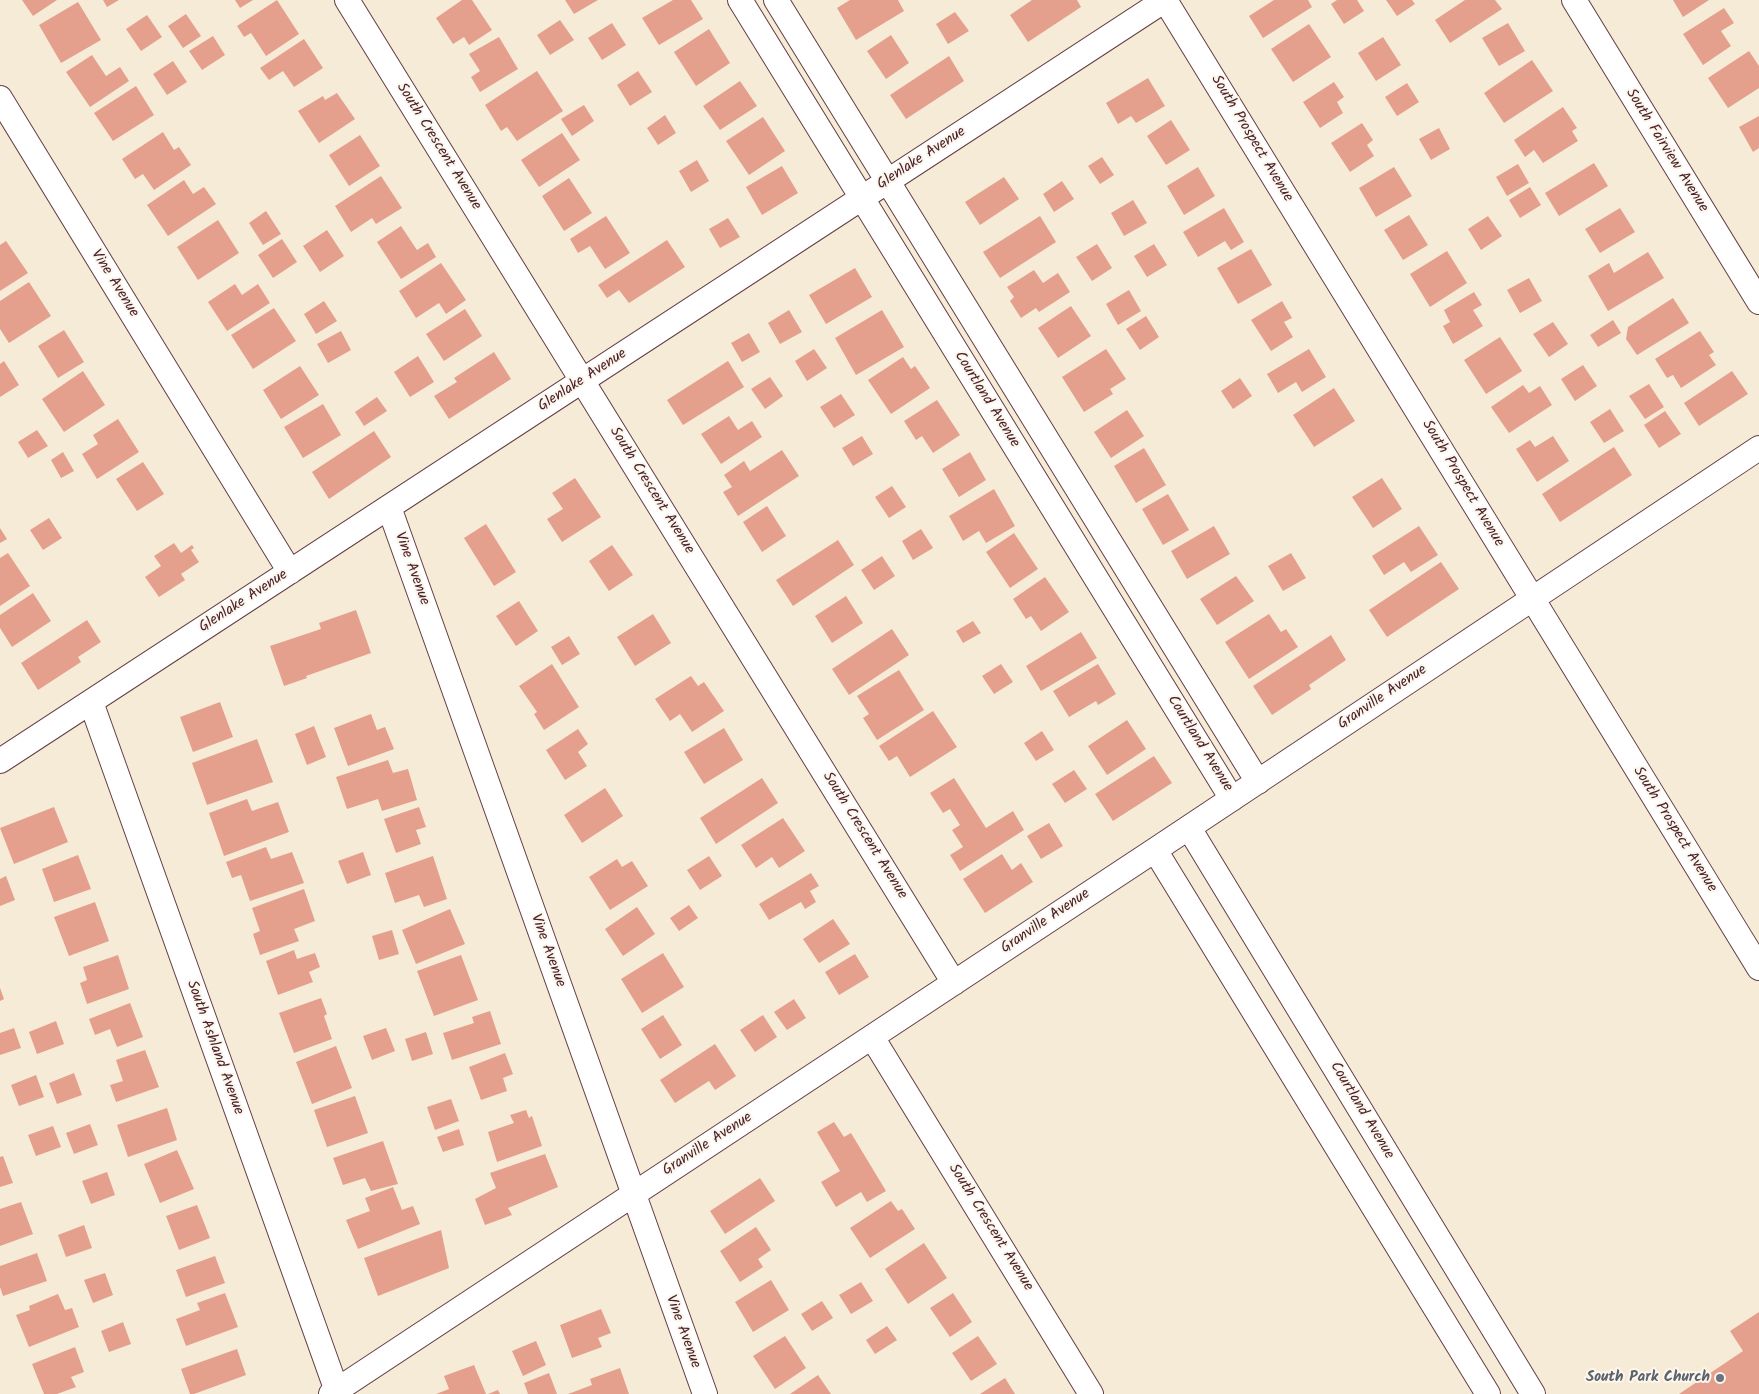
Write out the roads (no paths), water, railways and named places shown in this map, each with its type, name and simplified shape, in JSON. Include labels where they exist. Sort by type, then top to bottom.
[{"type":"street","name":"South Crescent Avenue","points":[[347,0],[954,983]]},
{"type":"street","name":"Courtland Avenue","points":[[740,0],[1232,799]]},
{"type":"street","name":"Courtland Avenue","points":[[776,0],[1258,782]]},
{"type":"street","name":"Glenlake Avenue","points":[[0,760],[1165,0]]},
{"type":"street","name":"South Prospect Avenue","points":[[1165,0],[1759,968]]},
{"type":"street","name":"South Fairview Avenue","points":[[1574,0],[1759,302]]},
{"type":"street","name":"Vine Avenue","points":[[0,98],[290,572]]},
{"type":"street","name":"Granville Avenue","points":[[335,1393],[1759,448]]},
{"type":"street","name":"Vine Avenue","points":[[389,507],[704,1394]]},
{"type":"street","name":"South Ashland Avenue","points":[[91,702],[335,1393]]},
{"type":"street","name":"Courtland Avenue","points":[[1189,828],[1533,1394]]},
{"type":"street","points":[[1155,850],[1488,1394]]},
{"type":"street","name":"South Crescent Avenue","points":[[872,1037],[1091,1394]]},
{"type":"place","name":"South Park Church","points":[[1720,1378]]}]
